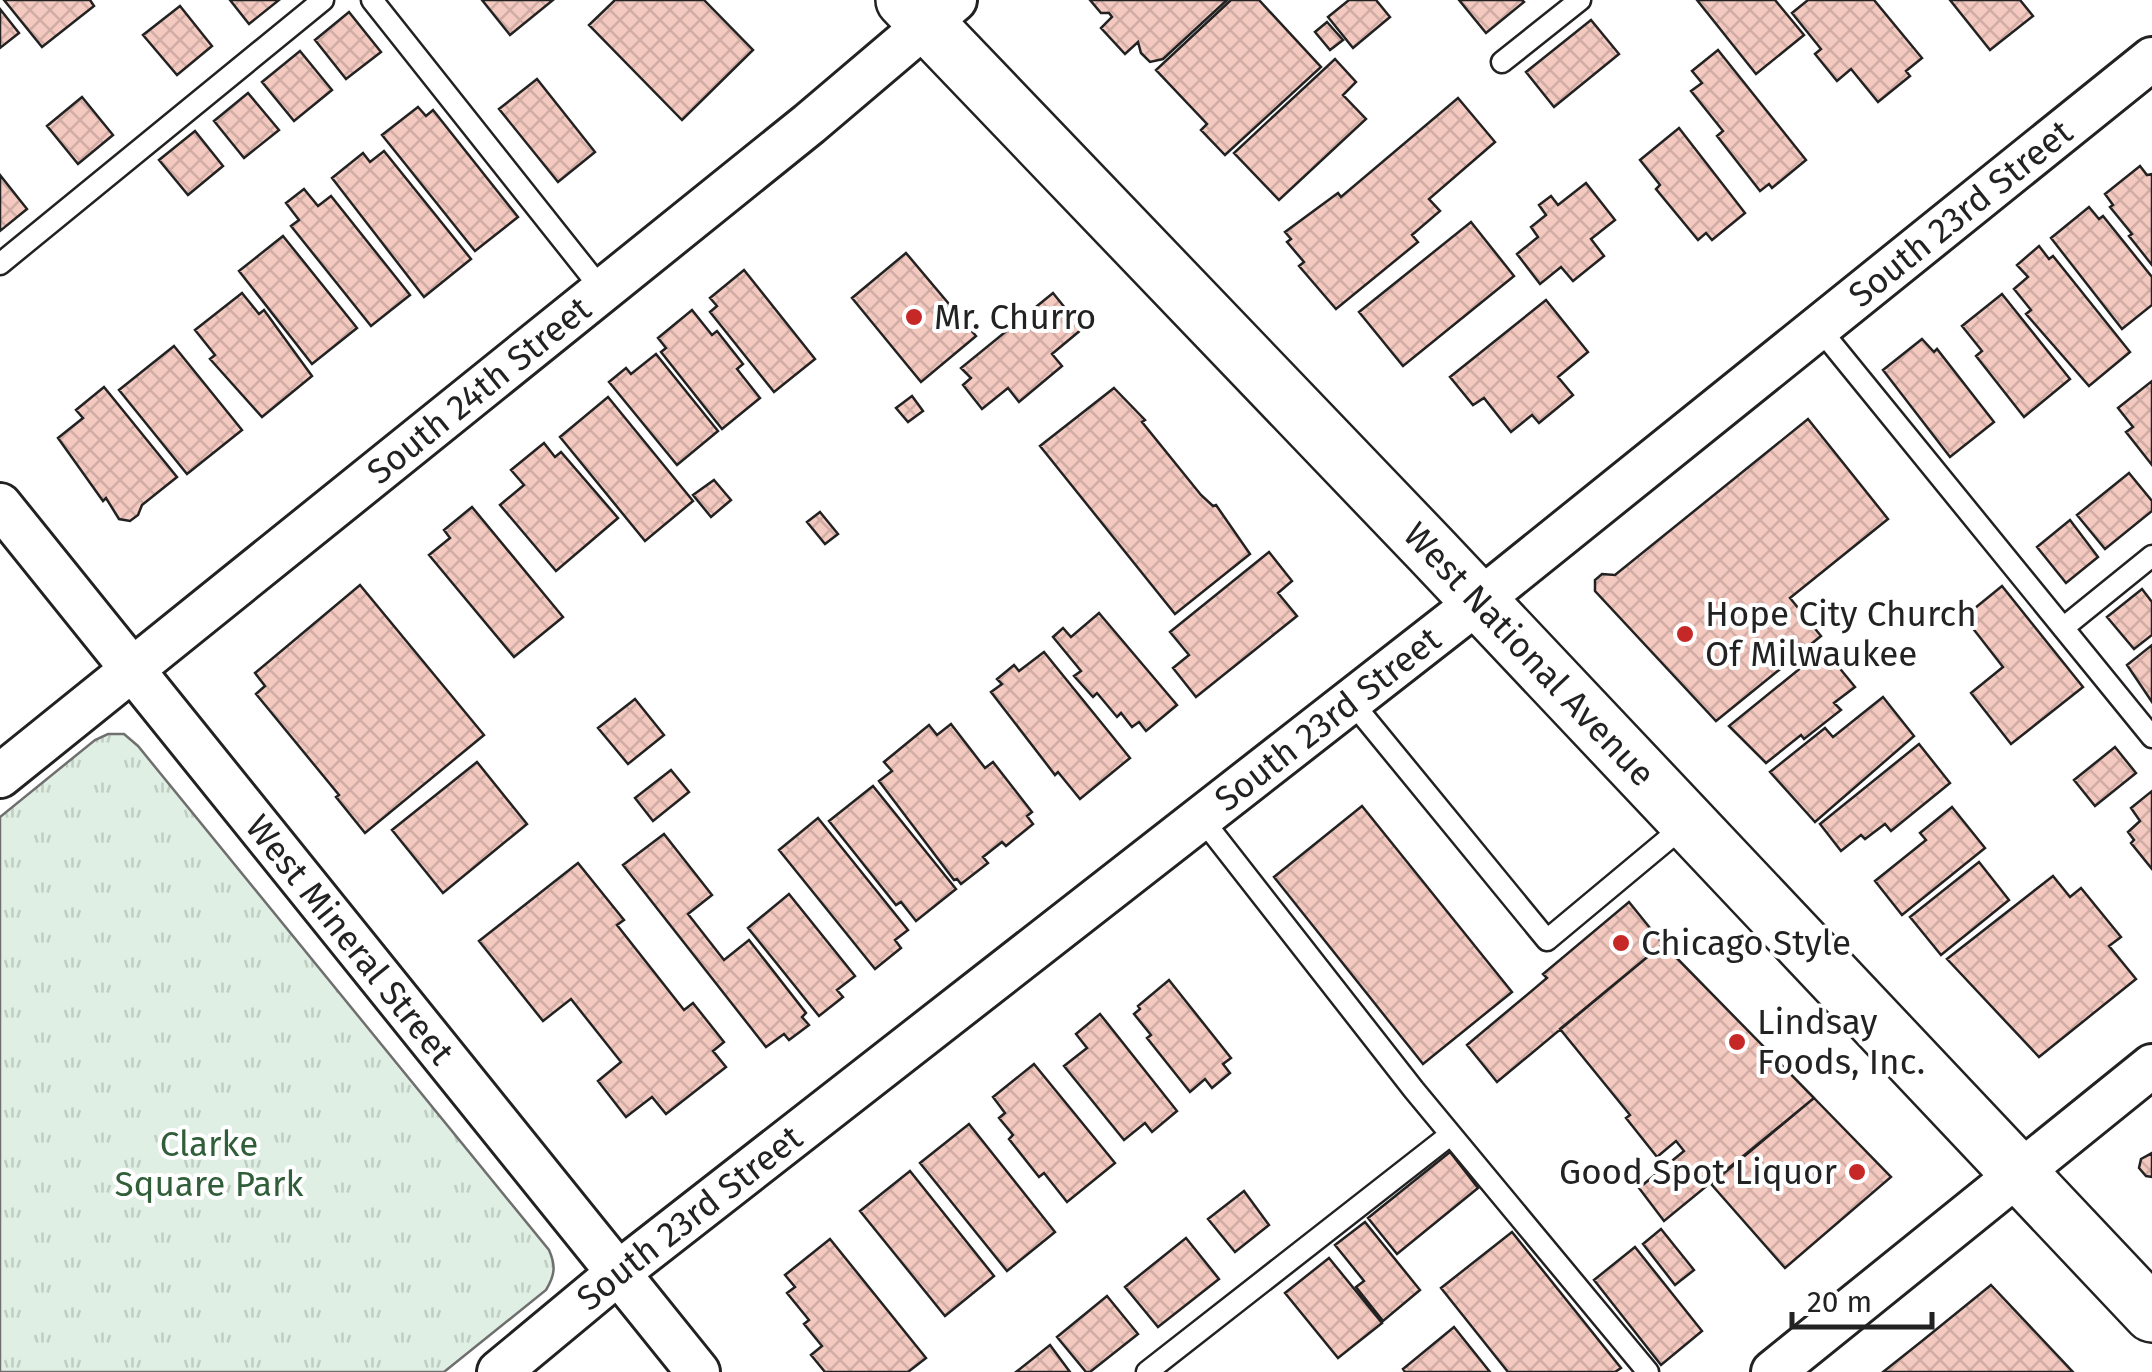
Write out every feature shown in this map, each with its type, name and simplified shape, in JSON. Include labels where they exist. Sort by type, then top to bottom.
[{"type":"main road","name":"West National Avenue","points":[[928,8],[1479,601],[2152,1314]]},
{"type":"street","name":"South 24th Street","points":[[0,776],[823,112],[928,8]]},
{"type":"street","name":"South 23rd Street","points":[[500,1372],[618,1273],[1479,601],[2152,59]]},
{"type":"street","name":"West Mineral Street","points":[[0,505],[698,1372]]},
{"type":"street","points":[[1773,1372],[2152,1066]]},
{"type":"lane","points":[[0,264],[322,0]]},
{"type":"lane","points":[[372,0],[603,291]]},
{"type":"lane","points":[[1502,62],[1580,0]]},
{"type":"lane","points":[[1819,328],[2152,736]]},
{"type":"lane","points":[[2063,628],[2152,556]]},
{"type":"lane","points":[[1351,701],[1547,940],[1688,822]]},
{"type":"lane","points":[[1202,819],[1450,1135],[1648,1372]]},
{"type":"lane","points":[[1147,1372],[1450,1135]]},
{"type":"green space","name":"Clarke Square Park","points":[[108,734],[124,734],[138,746],[549,1250],[554,1270],[546,1290],[444,1372],[0,1372],[0,817],[95,740]]},
{"type":"building","points":[[4,0],[90,0],[94,6],[42,47]]},
{"type":"building","points":[[230,0],[279,0],[249,24]]},
{"type":"building","points":[[482,0],[553,0],[510,35]]},
{"type":"building","points":[[615,0],[704,0],[753,50],[682,120],[589,25]]},
{"type":"building","points":[[1090,0],[1227,0],[1163,59],[1150,62],[1141,53],[1138,42],[1125,54],[1101,28],[1112,17],[1101,13]]},
{"type":"building","points":[[1231,0],[1259,0],[1321,67],[1225,155],[1201,130],[1207,124],[1156,70]]},
{"type":"building","points":[[1349,0],[1376,0],[1390,17],[1353,48],[1328,17]]},
{"type":"building","points":[[1459,0],[1522,0],[1524,2],[1486,33]]},
{"type":"building","points":[[1697,0],[1775,0],[1804,35],[1756,74]]},
{"type":"building","points":[[1808,0],[1874,0],[1922,58],[1906,71],[1910,76],[1878,102],[1851,69],[1837,81],[1815,54],[1821,49],[1792,13]]},
{"type":"building","points":[[1950,0],[2020,0],[2033,16],[1990,50]]},
{"type":"building","points":[[180,6],[212,46],[177,75],[143,35]]},
{"type":"building","points":[[0,9],[19,33],[0,48]]},
{"type":"building","points":[[349,12],[381,52],[346,79],[315,40]]},
{"type":"building","points":[[1591,20],[1619,54],[1554,107],[1526,72]]},
{"type":"building","points":[[1327,22],[1343,40],[1330,50],[1315,32]]},
{"type":"building","points":[[1718,50],[1806,160],[1772,188],[1769,184],[1760,191],[1717,136],[1723,131],[1691,91],[1702,83],[1692,71]]},
{"type":"building","points":[[300,51],[332,90],[294,121],[262,82]]},
{"type":"building","points":[[1335,59],[1356,82],[1343,95],[1366,119],[1279,200],[1234,153]]},
{"type":"building","points":[[537,79],[595,152],[558,182],[499,109]]},
{"type":"building","points":[[248,93],[279,130],[244,158],[214,121]]},
{"type":"building","points":[[82,97],[113,135],[78,164],[47,126]]},
{"type":"building","points":[[1458,98],[1495,142],[1429,199],[1440,211],[1412,235],[1418,242],[1336,309],[1299,266],[1304,262],[1287,242],[1291,239],[1285,232],[1338,193],[1341,197]]},
{"type":"building","points":[[418,107],[426,116],[433,110],[518,217],[475,251],[382,135]]},
{"type":"building","points":[[1679,128],[1745,213],[1712,240],[1706,233],[1698,240],[1656,189],[1660,185],[1640,160]]},
{"type":"building","points":[[195,131],[223,166],[188,195],[159,160]]},
{"type":"building","points":[[384,151],[471,259],[424,297],[332,178],[363,153],[370,162]]},
{"type":"building","points":[[2140,166],[2147,175],[2152,174],[2152,265],[2129,236],[2132,234],[2110,207],[2113,205],[2105,194]]},
{"type":"building","points":[[0,175],[27,209],[0,231]]},
{"type":"building","points":[[1586,183],[1615,220],[1591,239],[1604,256],[1573,281],[1561,267],[1540,284],[1517,254],[1538,237],[1531,227],[1546,215],[1539,205],[1551,196],[1558,205]]},
{"type":"building","points":[[304,189],[318,206],[331,196],[410,295],[371,326],[291,226],[299,220],[286,203]]},
{"type":"building","points":[[2089,207],[2099,219],[2103,216],[2152,277],[2152,305],[2122,329],[2051,238]]},
{"type":"building","points":[[1471,222],[1514,276],[1403,366],[1359,312]]},
{"type":"building","points":[[283,236],[357,328],[312,364],[239,271]]},
{"type":"building","points":[[2039,246],[2049,259],[2053,256],[2130,352],[2089,386],[2026,314],[2031,310],[2014,289],[2028,277],[2017,265]]},
{"type":"building","name":"Mr. Churro","points":[[906,253],[976,336],[921,382],[852,298]]},
{"type":"building","points":[[744,270],[815,359],[774,392],[710,312],[717,306],[710,298]]},
{"type":"building","points":[[242,293],[259,314],[264,310],[312,376],[262,417],[210,359],[215,355],[195,330]]},
{"type":"building","points":[[1053,293],[1082,329],[1052,354],[1062,366],[1019,402],[1008,388],[982,409],[963,385],[971,378],[961,368]]},
{"type":"building","points":[[2002,294],[2070,379],[2024,417],[1976,356],[1982,351],[1962,326]]},
{"type":"building","points":[[1546,300],[1588,352],[1558,377],[1573,395],[1539,423],[1532,415],[1511,432],[1484,398],[1473,405],[1450,377]]},
{"type":"building","points":[[692,310],[712,335],[717,331],[743,364],[737,369],[760,398],[722,429],[661,352],[666,348],[658,338]]},
{"type":"building","points":[[1922,339],[1934,352],[1937,349],[1994,422],[1950,457],[1883,370]]},
{"type":"building","points":[[174,346],[242,430],[187,474],[119,390]]},
{"type":"building","points":[[656,354],[718,431],[677,465],[609,382],[626,368],[631,374]]},
{"type":"building","points":[[2152,381],[2152,465],[2126,432],[2133,427],[2118,408]]},
{"type":"building","points":[[104,387],[177,477],[142,505],[130,521],[119,519],[106,498],[103,501],[58,438],[83,418],[76,410]]},
{"type":"building","points":[[1114,388],[1145,420],[1142,422],[1201,495],[1216,505],[1250,554],[1175,614],[1040,446]]},
{"type":"building","points":[[912,396],[923,411],[908,422],[896,408]]},
{"type":"building","points":[[608,397],[693,501],[645,541],[560,437]]},
{"type":"building","points":[[1808,419],[1888,519],[1790,598],[1821,636],[1716,721],[1595,591],[1595,580],[1602,574],[1615,575]]},
{"type":"building","points":[[544,443],[555,457],[561,452],[618,518],[556,571],[500,505],[524,485],[511,470]]},
{"type":"building","points":[[2129,473],[2152,501],[2152,511],[2105,549],[2077,515]]},
{"type":"building","points":[[714,480],[731,500],[711,517],[693,495]]},
{"type":"building","points":[[472,507],[563,617],[514,657],[429,555],[450,538],[444,530]]},
{"type":"building","points":[[820,512],[838,534],[825,544],[807,522]]},
{"type":"building","points":[[2070,520],[2098,557],[2066,583],[2037,547]]},
{"type":"building","points":[[1269,552],[1292,581],[1278,593],[1297,616],[1196,697],[1173,668],[1189,655],[1170,632]]},
{"type":"building","points":[[360,585],[484,735],[365,833],[256,694],[265,686],[255,673]]},
{"type":"building","points":[[2002,586],[2083,687],[2011,744],[1971,693],[2003,667],[1964,617]]},
{"type":"building","points":[[2142,589],[2152,602],[2152,635],[2134,649],[2107,617]]},
{"type":"building","points":[[1099,613],[1177,705],[1146,731],[1139,722],[1132,727],[1121,713],[1117,717],[1097,693],[1093,697],[1074,676],[1081,671],[1053,637],[1063,628],[1071,637]]},
{"type":"building","points":[[2152,645],[2152,702],[2127,665]]},
{"type":"building","points":[[1824,649],[1855,687],[1834,703],[1841,710],[1766,763],[1729,726]]},
{"type":"building","points":[[1044,652],[1130,758],[1080,799],[1058,772],[1055,775],[991,692],[1002,684],[997,679],[1014,665],[1019,671]]},
{"type":"building","points":[[1883,697],[1914,736],[1815,822],[1770,772],[1825,728],[1833,737]]},
{"type":"building","points":[[635,699],[664,735],[628,764],[598,728]]},
{"type":"building","points":[[951,724],[985,768],[993,762],[1032,812],[1027,816],[1033,824],[1006,846],[1002,842],[983,857],[988,863],[961,884],[879,781],[892,771],[884,762],[929,725],[937,735]]},
{"type":"building","points":[[1919,744],[1950,783],[1891,831],[1885,824],[1865,839],[1861,835],[1841,851],[1820,824]]},
{"type":"building","points":[[2115,747],[2136,773],[2095,806],[2074,780]]},
{"type":"building","points":[[477,762],[527,824],[443,893],[392,830]]},
{"type":"building","points":[[671,770],[689,792],[653,821],[635,798]]},
{"type":"building","points":[[873,786],[956,889],[916,921],[901,902],[896,905],[829,821]]},
{"type":"building","points":[[2152,791],[2152,869],[2131,843],[2134,840],[2128,832],[2140,821],[2131,808]]},
{"type":"building","points":[[1362,806],[1512,992],[1423,1064],[1274,877]]},
{"type":"building","points":[[1952,807],[1985,848],[1902,915],[1875,881],[1926,840],[1920,833]]},
{"type":"building","points":[[818,818],[908,930],[895,940],[901,948],[875,969],[779,850]]},
{"type":"building","points":[[664,834],[712,895],[688,914],[724,960],[749,940],[806,1013],[802,1017],[809,1025],[789,1040],[784,1034],[766,1047],[623,865]]},
{"type":"building","points":[[1979,862],[2009,900],[1941,955],[1910,917]]},
{"type":"building","points":[[578,863],[624,920],[617,925],[684,1010],[693,1003],[724,1042],[713,1051],[726,1067],[666,1114],[652,1097],[626,1117],[598,1081],[621,1062],[571,999],[543,1021],[479,941]]},
{"type":"building","points":[[2053,876],[2070,897],[2081,888],[2121,937],[2109,946],[2136,979],[2039,1057],[1947,959]]},
{"type":"building","points":[[789,894],[855,976],[837,990],[843,997],[819,1016],[748,928]]},
{"type":"building","points":[[1629,902],[1663,944],[1497,1082],[1467,1045]]},
{"type":"building","points":[[1663,944],[1814,1098],[1664,1221],[1639,1188],[1684,1151],[1676,1141],[1657,1157],[1626,1118],[1630,1115],[1560,1029]]},
{"type":"building","points":[[1169,980],[1231,1058],[1223,1064],[1230,1073],[1212,1088],[1205,1079],[1190,1092],[1147,1038],[1151,1035],[1134,1014]]},
{"type":"building","points":[[1100,1014],[1177,1111],[1152,1132],[1145,1123],[1124,1140],[1064,1066],[1087,1048],[1076,1034]]},
{"type":"building","points":[[1034,1064],[1115,1163],[1067,1202],[1044,1173],[1039,1177],[1009,1139],[1013,1135],[999,1118],[1005,1113],[993,1097]]},
{"type":"building","points":[[1814,1098],[1891,1177],[1785,1268],[1711,1184]]},
{"type":"building","points":[[969,1124],[1055,1232],[1007,1271],[920,1163]]},
{"type":"building","points":[[1450,1152],[1478,1188],[1397,1254],[1368,1218]]},
{"type":"building","points":[[2152,1153],[2152,1177],[2139,1168],[2141,1159]]},
{"type":"building","points":[[910,1171],[994,1276],[945,1316],[860,1211]]},
{"type":"building","points":[[1244,1191],[1269,1225],[1235,1252],[1208,1219]]},
{"type":"building","points":[[1365,1222],[1420,1290],[1383,1321],[1356,1287],[1364,1281],[1335,1245]]},
{"type":"building","points":[[1661,1229],[1694,1270],[1675,1285],[1643,1244]]},
{"type":"building","points":[[1512,1232],[1621,1368],[1615,1372],[1508,1372],[1441,1288]]},
{"type":"building","points":[[1186,1238],[1219,1279],[1158,1327],[1125,1287]]},
{"type":"building","points":[[830,1239],[926,1358],[908,1372],[825,1372],[811,1355],[822,1346],[804,1324],[809,1320],[787,1293],[795,1287],[785,1275]]},
{"type":"building","points":[[1635,1247],[1702,1331],[1661,1365],[1594,1280]]},
{"type":"building","points":[[1329,1258],[1382,1323],[1338,1358],[1285,1293]]},
{"type":"building","points":[[1991,1285],[2073,1372],[1883,1372],[1922,1341]]},
{"type":"building","points":[[1107,1296],[1138,1334],[1086,1372],[1057,1337]]},
{"type":"building","points":[[1454,1327],[1490,1372],[1405,1372],[1403,1369]]},
{"type":"building","points":[[1050,1345],[1070,1372],[1016,1372]]},
{"type":"place","name":"Mr. Churro","points":[[914,317]]},
{"type":"place","name":"Hope City Church Of Milwaukee","points":[[1685,634]]},
{"type":"place","name":"Chicago Style","points":[[1621,943]]},
{"type":"place","name":"Lindsay Foods, Inc.","points":[[1737,1042]]},
{"type":"place","name":"Good Spot Liquor","points":[[1857,1172]]}]
